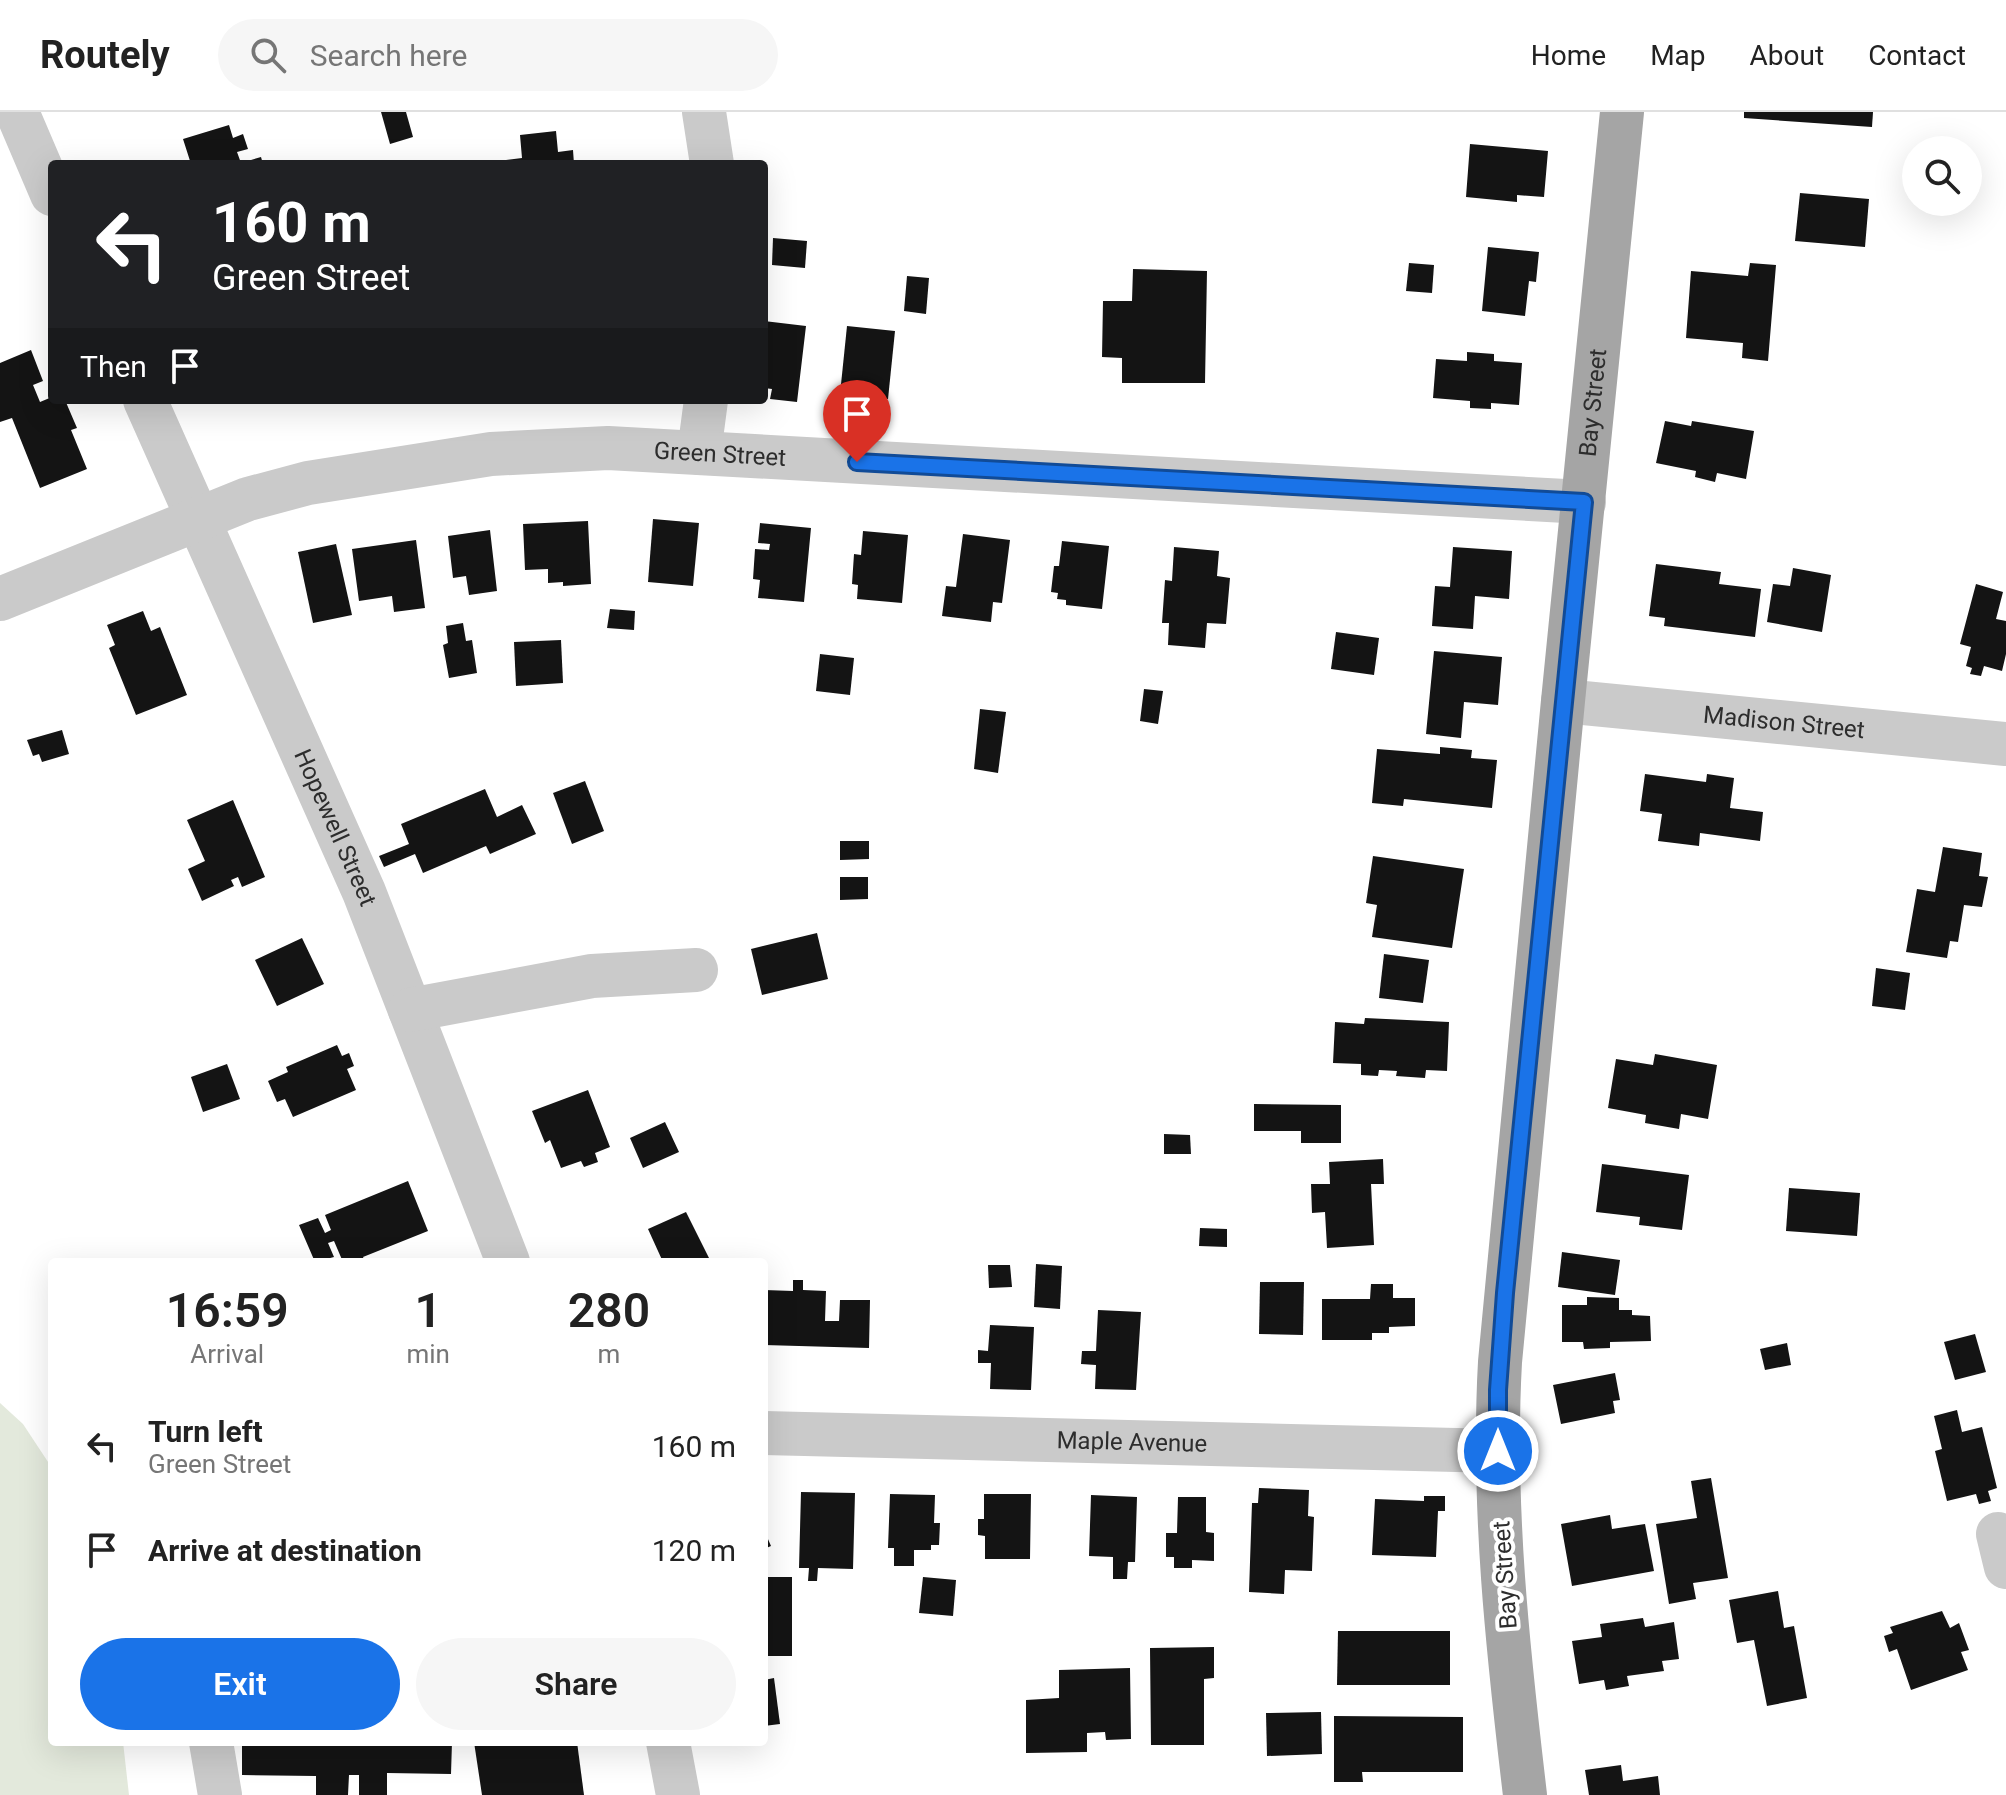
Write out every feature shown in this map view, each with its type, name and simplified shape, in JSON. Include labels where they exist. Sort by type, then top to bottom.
[{"type":"main road","name":"Bay Street","points":[[1525,1795],[1508,1635],[1498,1451],[1498,1390],[1505,1293],[1622,112]]},
{"type":"street","points":[[17,112],[48,185]]},
{"type":"street","points":[[704,112],[711,160]]},
{"type":"street","name":"Hopewell Street","points":[[147,404],[364,892],[506,1258]]},
{"type":"street","points":[[699,453],[705,404]]},
{"type":"street","name":"Green Street","points":[[0,599],[248,499],[308,483],[491,454],[608,448],[1584,502]]},
{"type":"street","name":"Madison Street","points":[[1563,701],[2006,744]]},
{"type":"street","points":[[410,1010],[592,976],[696,970]]},
{"type":"street","name":"Maple Avenue","points":[[768,1433],[1498,1451]]},
{"type":"street","points":[[212,1746],[220,1795]]},
{"type":"street","points":[[669,1746],[678,1795]]},
{"type":"shaded area","points":[[0,1403],[23,1424],[48,1462],[48,1746],[123,1746],[129,1795],[0,1795]]},
{"type":"building","points":[[381,112],[406,112],[413,137],[390,144]]},
{"type":"building","points":[[1744,112],[1873,112],[1872,127],[1744,118]]},
{"type":"building","points":[[229,125],[233,138],[243,134],[248,149],[237,152],[240,160],[190,160],[183,139]]},
{"type":"building","points":[[556,131],[558,152],[573,150],[574,160],[506,160],[522,158],[520,135]]},
{"type":"building","points":[[1470,144],[1548,151],[1544,197],[1517,195],[1517,202],[1466,197]]},
{"type":"building","points":[[1800,193],[1869,199],[1865,247],[1795,241]]},
{"type":"building","points":[[773,238],[807,241],[805,268],[772,265]]},
{"type":"building","points":[[1488,247],[1539,252],[1536,282],[1529,281],[1525,316],[1482,311]]},
{"type":"building","points":[[1409,263],[1434,265],[1432,293],[1406,291]]},
{"type":"building","points":[[1750,263],[1776,265],[1768,361],[1742,358],[1743,343],[1686,338],[1691,271],[1748,276]]},
{"type":"building","points":[[1133,269],[1207,271],[1205,383],[1122,383],[1122,358],[1102,357],[1103,301],[1132,301]]},
{"type":"building","points":[[907,276],[929,278],[926,314],[904,311]]},
{"type":"building","points":[[768,321],[806,326],[797,402],[770,399],[772,389],[768,388]]},
{"type":"building","points":[[847,326],[895,331],[888,399],[840,394]]},
{"type":"building","points":[[31,350],[43,381],[33,385],[40,402],[48,399],[48,404],[67,404],[77,428],[71,430],[87,469],[40,488],[12,418],[0,422],[0,363]]},
{"type":"building","points":[[1467,352],[1494,354],[1494,361],[1522,363],[1519,405],[1491,403],[1491,409],[1470,408],[1470,401],[1433,398],[1436,359],[1467,361]]},
{"type":"building","points":[[1665,421],[1691,426],[1692,421],[1754,431],[1746,479],[1717,473],[1715,482],[1695,477],[1696,471],[1656,463]]},
{"type":"building","points":[[653,519],[699,523],[693,586],[648,582]]},
{"type":"building","points":[[588,521],[591,584],[563,586],[563,582],[548,583],[548,569],[525,570],[523,524]]},
{"type":"building","points":[[760,523],[811,528],[804,602],[758,598],[760,580],[753,579],[755,549],[769,550],[770,544],[758,543]]},
{"type":"building","points":[[490,530],[497,591],[469,595],[466,576],[453,578],[448,536]]},
{"type":"building","points":[[863,531],[908,535],[902,603],[857,599],[858,585],[852,584],[854,554],[861,555]]},
{"type":"building","points":[[963,534],[1010,540],[1002,603],[993,602],[991,622],[942,616],[946,586],[956,587]]},
{"type":"building","points":[[416,540],[425,608],[394,612],[392,596],[359,601],[352,549]]},
{"type":"building","points":[[1062,541],[1109,546],[1102,609],[1066,605],[1066,600],[1057,599],[1058,593],[1051,592],[1054,566],[1059,566]]},
{"type":"building","points":[[336,544],[352,615],[313,623],[298,552]]},
{"type":"building","points":[[1174,547],[1219,551],[1217,576],[1230,578],[1226,624],[1207,623],[1205,648],[1168,645],[1169,623],[1162,623],[1165,580],[1172,581]]},
{"type":"building","points":[[1453,547],[1512,551],[1509,599],[1475,596],[1473,629],[1432,626],[1435,586],[1450,587]]},
{"type":"building","points":[[1656,564],[1721,572],[1719,584],[1761,589],[1755,637],[1664,626],[1665,618],[1649,616]]},
{"type":"building","points":[[1793,568],[1831,575],[1822,632],[1767,622],[1773,584],[1790,586]]},
{"type":"building","points":[[1976,584],[2003,592],[1996,619],[2006,621],[2006,654],[2002,671],[1984,666],[1981,676],[1970,674],[1972,668],[1966,666],[1971,647],[1960,644]]},
{"type":"building","points":[[610,609],[635,611],[634,630],[607,628]]},
{"type":"building","points":[[143,611],[151,631],[160,627],[187,695],[136,715],[109,648],[115,645],[107,625]]},
{"type":"building","points":[[463,623],[466,641],[472,640],[477,673],[449,678],[443,645],[448,643],[446,626]]},
{"type":"building","points":[[1336,632],[1379,638],[1374,675],[1331,669]]},
{"type":"building","points":[[561,640],[563,683],[516,686],[514,642]]},
{"type":"building","points":[[1434,651],[1502,657],[1498,705],[1464,702],[1461,738],[1426,734]]},
{"type":"building","points":[[820,654],[854,658],[850,695],[816,691]]},
{"type":"building","points":[[1144,689],[1163,691],[1158,724],[1140,721]]},
{"type":"building","points":[[980,709],[1006,712],[998,773],[974,769]]},
{"type":"building","points":[[62,730],[69,754],[42,762],[39,754],[33,756],[27,740]]},
{"type":"building","points":[[1440,747],[1472,750],[1471,758],[1497,760],[1492,808],[1404,799],[1403,806],[1372,803],[1377,749],[1440,754]]},
{"type":"building","points":[[1645,774],[1706,782],[1707,774],[1734,778],[1730,808],[1763,812],[1760,841],[1700,833],[1699,846],[1658,841],[1662,814],[1640,811]]},
{"type":"building","points":[[585,781],[604,831],[572,844],[553,793]]},
{"type":"building","points":[[485,789],[497,817],[522,805],[536,834],[490,854],[486,846],[423,873],[415,854],[384,867],[379,856],[409,844],[401,824]]},
{"type":"building","points":[[233,800],[265,877],[242,887],[238,877],[231,880],[234,886],[202,901],[188,869],[205,861],[187,820]]},
{"type":"building","points":[[840,841],[869,841],[869,859],[840,860]]},
{"type":"building","points":[[1943,847],[1982,853],[1979,876],[1988,877],[1982,907],[1964,905],[1958,942],[1950,941],[1947,958],[1906,952],[1917,889],[1935,892]]},
{"type":"building","points":[[1373,856],[1464,869],[1452,948],[1372,937],[1377,905],[1366,903]]},
{"type":"building","points":[[840,877],[868,877],[868,899],[840,900]]},
{"type":"building","points":[[817,933],[828,979],[762,995],[751,949]]},
{"type":"building","points":[[302,938],[324,984],[277,1006],[255,960]]},
{"type":"building","points":[[1384,954],[1429,960],[1423,1003],[1379,998]]},
{"type":"building","points":[[1876,968],[1910,973],[1905,1010],[1872,1006]]},
{"type":"building","points":[[1365,1018],[1449,1022],[1447,1071],[1426,1070],[1425,1078],[1396,1076],[1397,1071],[1379,1070],[1378,1076],[1361,1075],[1361,1064],[1333,1063],[1335,1022],[1364,1024]]},
{"type":"building","points":[[337,1045],[342,1056],[349,1053],[354,1066],[347,1069],[356,1090],[293,1117],[285,1099],[277,1102],[268,1081],[288,1072],[286,1067]]},
{"type":"building","points":[[1655,1054],[1717,1065],[1708,1119],[1681,1114],[1679,1129],[1645,1123],[1646,1115],[1608,1108],[1616,1059],[1653,1065]]},
{"type":"building","points":[[227,1064],[240,1099],[203,1112],[191,1077]]},
{"type":"building","points":[[588,1090],[610,1147],[595,1153],[598,1162],[584,1167],[581,1161],[561,1168],[550,1140],[545,1143],[532,1111]]},
{"type":"building","points":[[1254,1104],[1341,1105],[1341,1143],[1301,1143],[1301,1131],[1254,1131]]},
{"type":"building","points":[[665,1122],[679,1152],[643,1168],[630,1138]]},
{"type":"building","points":[[1164,1134],[1190,1135],[1191,1154],[1164,1154]]},
{"type":"building","points":[[1383,1159],[1384,1184],[1371,1184],[1374,1245],[1327,1248],[1325,1212],[1312,1213],[1311,1184],[1330,1184],[1329,1162]]},
{"type":"building","points":[[1602,1164],[1689,1175],[1682,1230],[1639,1225],[1640,1217],[1596,1212]]},
{"type":"building","points":[[408,1181],[428,1231],[363,1258],[341,1258],[334,1241],[328,1243],[334,1257],[313,1258],[299,1225],[318,1218],[325,1233],[331,1230],[325,1215]]},
{"type":"building","points":[[1789,1188],[1860,1193],[1857,1236],[1786,1231]]},
{"type":"building","points":[[686,1212],[709,1258],[661,1258],[648,1229]]},
{"type":"building","points":[[1200,1228],[1227,1229],[1227,1247],[1199,1246]]},
{"type":"building","points":[[1562,1252],[1620,1260],[1615,1295],[1558,1287]]},
{"type":"building","points":[[1036,1264],[1062,1266],[1060,1309],[1034,1307]]},
{"type":"building","points":[[988,1265],[1010,1265],[1012,1287],[989,1288]]},
{"type":"building","points":[[793,1280],[803,1280],[803,1290],[826,1291],[825,1321],[839,1321],[840,1300],[870,1300],[869,1348],[768,1345],[768,1290],[793,1291]]},
{"type":"building","points":[[1260,1282],[1304,1282],[1303,1335],[1259,1334]]},
{"type":"building","points":[[1371,1284],[1393,1284],[1393,1298],[1415,1298],[1415,1326],[1389,1327],[1389,1333],[1372,1333],[1372,1340],[1322,1340],[1322,1299],[1370,1299]]},
{"type":"building","points":[[1587,1297],[1619,1298],[1619,1310],[1632,1310],[1632,1315],[1650,1316],[1651,1341],[1610,1342],[1610,1348],[1584,1349],[1583,1342],[1562,1342],[1562,1305],[1587,1305]]},
{"type":"building","points":[[1098,1310],[1141,1312],[1136,1390],[1095,1389],[1096,1365],[1081,1364],[1082,1351],[1096,1351]]},
{"type":"building","points":[[990,1325],[1034,1327],[1031,1390],[990,1389],[991,1363],[978,1363],[978,1350],[988,1351]]},
{"type":"building","points":[[1975,1334],[1986,1372],[1955,1380],[1944,1342]]},
{"type":"building","points":[[1787,1343],[1791,1365],[1765,1370],[1760,1349]]},
{"type":"building","points":[[1615,1373],[1620,1400],[1613,1401],[1615,1413],[1561,1424],[1553,1385]]},
{"type":"building","points":[[1957,1410],[1962,1432],[1982,1427],[1997,1488],[1988,1491],[1991,1501],[1979,1504],[1976,1494],[1947,1501],[1935,1451],[1942,1449],[1934,1416]]},
{"type":"building","points":[[1711,1478],[1728,1578],[1693,1583],[1696,1599],[1669,1604],[1656,1524],[1697,1518],[1691,1481]]},
{"type":"building","points":[[1259,1488],[1309,1490],[1308,1516],[1314,1517],[1312,1571],[1285,1570],[1284,1594],[1249,1592],[1252,1503],[1258,1503]]},
{"type":"building","points":[[801,1492],[855,1493],[853,1569],[818,1568],[817,1581],[808,1581],[809,1568],[799,1568]]},
{"type":"building","points":[[890,1494],[935,1495],[934,1523],[940,1523],[939,1545],[931,1545],[931,1550],[914,1550],[914,1566],[894,1566],[894,1548],[888,1548]]},
{"type":"building","points":[[984,1494],[1031,1494],[1030,1559],[985,1559],[985,1536],[978,1535],[978,1519],[984,1519]]},
{"type":"building","points":[[1091,1495],[1137,1497],[1135,1562],[1128,1562],[1127,1579],[1113,1579],[1113,1557],[1089,1556]]},
{"type":"building","points":[[1424,1496],[1445,1496],[1445,1511],[1438,1511],[1436,1557],[1372,1555],[1375,1499],[1424,1501]]},
{"type":"building","points":[[1178,1497],[1206,1497],[1206,1532],[1214,1533],[1214,1561],[1192,1560],[1192,1568],[1174,1568],[1174,1557],[1166,1557],[1166,1533],[1177,1533]]},
{"type":"building","points":[[1610,1515],[1612,1529],[1645,1524],[1654,1571],[1572,1586],[1561,1524]]},
{"type":"building","points":[[768,1577],[792,1577],[792,1656],[768,1656]]},
{"type":"building","points":[[923,1577],[956,1580],[953,1616],[919,1613]]},
{"type":"building","points":[[1778,1591],[1784,1628],[1794,1626],[1807,1698],[1767,1706],[1754,1640],[1737,1643],[1729,1600]]},
{"type":"building","points":[[1942,1611],[1950,1628],[1959,1623],[1969,1650],[1961,1652],[1968,1670],[1911,1690],[1897,1649],[1889,1652],[1884,1636],[1893,1633],[1890,1627]]},
{"type":"building","points":[[1643,1618],[1645,1627],[1674,1622],[1679,1659],[1662,1661],[1664,1671],[1627,1676],[1629,1686],[1606,1690],[1604,1680],[1579,1684],[1572,1641],[1602,1637],[1600,1624]]},
{"type":"building","points":[[1338,1631],[1450,1631],[1450,1685],[1337,1685]]},
{"type":"building","points":[[1214,1647],[1214,1678],[1204,1679],[1204,1745],[1151,1745],[1150,1648]]},
{"type":"building","points":[[1130,1668],[1131,1739],[1106,1740],[1105,1732],[1087,1733],[1087,1752],[1026,1753],[1026,1700],[1059,1698],[1059,1670]]},
{"type":"building","points":[[774,1678],[780,1724],[768,1726],[768,1679]]},
{"type":"building","points":[[1321,1712],[1322,1754],[1267,1756],[1266,1713]]},
{"type":"building","points":[[1334,1716],[1463,1717],[1463,1772],[1362,1772],[1363,1782],[1334,1782]]},
{"type":"building","points":[[242,1746],[452,1746],[451,1774],[387,1773],[387,1795],[359,1795],[359,1775],[349,1775],[348,1795],[316,1795],[316,1776],[242,1775]]},
{"type":"building","points":[[475,1746],[578,1746],[584,1795],[482,1795]]},
{"type":"building","points":[[1621,1765],[1623,1781],[1658,1776],[1660,1795],[1589,1795],[1585,1770]]},
{"type":"route","points":[[857,462],[1584,502],[1505,1293],[1498,1390],[1498,1451]]}]
